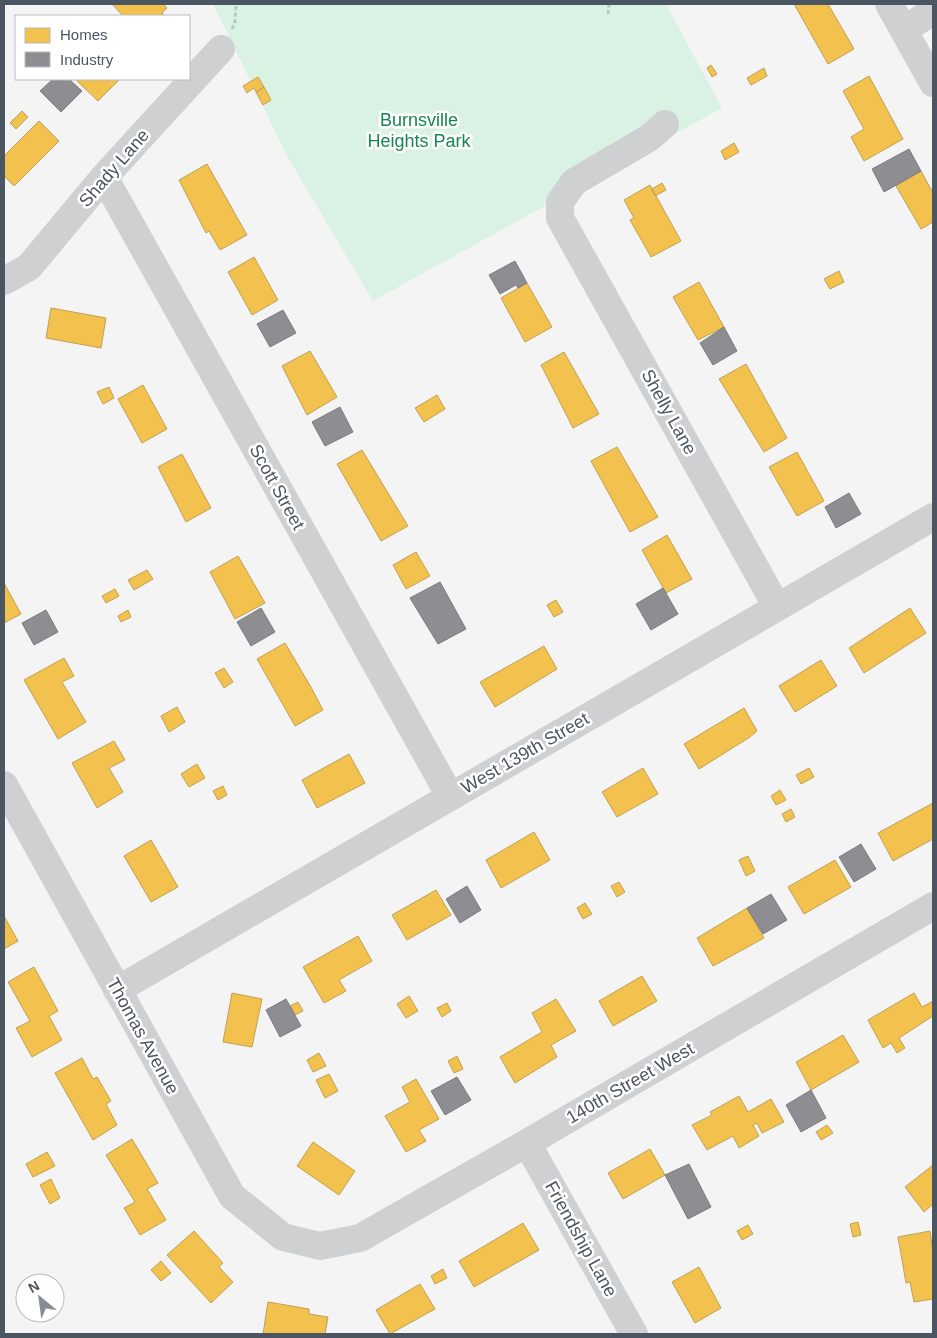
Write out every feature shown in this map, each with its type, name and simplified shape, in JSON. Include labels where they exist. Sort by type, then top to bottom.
[{"type":"street","points":[[889,4],[933,83]]},
{"type":"street","points":[[904,30],[933,11]]},
{"type":"street","name":"Shady Lane","points":[[4,281],[29,267],[104,177],[221,49]]},
{"type":"street","name":"Shelly Lane","points":[[664,124],[649,138],[574,182],[560,202],[560,218],[778,607]]},
{"type":"street","name":"Scott Street","points":[[104,177],[450,796]]},
{"type":"street","name":"West 139th Street","points":[[117,990],[933,517]]},
{"type":"street","name":"Thomas Avenue","points":[[4,785],[232,1196],[283,1237],[320,1246]]},
{"type":"street","name":"140th Street West","points":[[320,1246],[360,1238],[527,1143],[933,906]]},
{"type":"street","name":"Friendship Lane","points":[[527,1143],[634,1334]]},
{"type":"path","points":[[608,14],[609,4]]},
{"type":"green space","name":"Burnsville Heights Park","points":[[213,4],[666,4],[722,108],[373,301],[287,156]]},
{"type":"building: Homes","points":[[112,4],[163,4],[167,8],[162,13],[164,15],[122,15]]},
{"type":"building: Homes","points":[[794,4],[828,4],[854,49],[828,64]]},
{"type":"building: Homes","points":[[711,65],[717,74],[712,77],[707,68]]},
{"type":"building: Homes","points":[[764,68],[767,76],[751,85],[747,78]]},
{"type":"building: Homes","points":[[869,76],[903,139],[864,161],[851,137],[864,129],[843,91]]},
{"type":"building: Homes","points":[[258,77],[264,87],[256,92],[254,88],[247,93],[243,86]]},
{"type":"building: Homes","points":[[78,80],[119,80],[98,101]]},
{"type":"building: Homes","points":[[264,87],[271,100],[263,105],[256,92]]},
{"type":"building: Homes","points":[[22,111],[28,117],[16,129],[10,123]]},
{"type":"building: Homes","points":[[39,121],[59,141],[14,186],[4,176],[4,156]]},
{"type":"building: Homes","points":[[734,143],[739,152],[725,160],[721,151]]},
{"type":"building: Homes","points":[[207,164],[247,235],[220,250],[209,231],[206,233],[179,180]]},
{"type":"building: Homes","points":[[921,171],[933,193],[933,222],[921,229],[896,186]]},
{"type":"building: Homes","points":[[662,183],[666,190],[655,196],[652,189]]},
{"type":"building: Homes","points":[[650,185],[681,241],[651,257],[630,220],[634,218],[624,200]]},
{"type":"building: Homes","points":[[254,257],[278,300],[252,315],[228,272]]},
{"type":"building: Homes","points":[[839,271],[844,282],[830,289],[824,279]]},
{"type":"building: Homes","points":[[699,282],[724,327],[698,340],[673,297]]},
{"type":"building: Homes","points":[[527,283],[552,327],[525,342],[501,298]]},
{"type":"building: Homes","points":[[51,308],[106,318],[101,348],[46,338]]},
{"type":"building: Homes","points":[[310,351],[337,397],[307,415],[282,366]]},
{"type":"building: Homes","points":[[564,352],[599,414],[573,428],[541,365]]},
{"type":"building: Homes","points":[[746,364],[787,438],[764,452],[719,379]]},
{"type":"building: Homes","points":[[143,385],[167,429],[142,443],[118,399]]},
{"type":"building: Homes","points":[[109,387],[114,398],[103,404],[97,392]]},
{"type":"building: Homes","points":[[437,395],[445,409],[424,422],[415,408]]},
{"type":"building: Homes","points":[[617,447],[658,517],[630,532],[591,461]]},
{"type":"building: Homes","points":[[362,450],[408,526],[381,541],[337,464]]},
{"type":"building: Homes","points":[[797,452],[824,501],[797,516],[769,467]]},
{"type":"building: Homes","points":[[182,454],[211,508],[186,522],[158,467]]},
{"type":"building: Homes","points":[[667,535],[692,579],[666,593],[642,550]]},
{"type":"building: Homes","points":[[416,552],[430,576],[406,589],[393,565]]},
{"type":"building: Homes","points":[[238,556],[265,603],[235,619],[210,572]]},
{"type":"building: Homes","points":[[147,570],[153,579],[134,590],[128,580]]},
{"type":"building: Homes","points":[[4,583],[21,614],[4,623]]},
{"type":"building: Homes","points":[[115,589],[119,596],[106,603],[102,596]]},
{"type":"building: Homes","points":[[556,600],[563,612],[554,617],[547,605]]},
{"type":"building: Homes","points":[[910,608],[926,633],[864,673],[849,648]]},
{"type":"building: Homes","points":[[128,610],[131,617],[121,622],[118,616]]},
{"type":"building: Homes","points":[[285,643],[323,710],[295,726],[257,659]]},
{"type":"building: Homes","points":[[544,646],[557,669],[495,707],[480,682]]},
{"type":"building: Homes","points":[[64,658],[74,676],[62,682],[86,722],[58,739],[24,680]]},
{"type":"building: Homes","points":[[821,660],[837,686],[795,712],[779,686]]},
{"type":"building: Homes","points":[[224,668],[233,682],[224,688],[215,673]]},
{"type":"building: Homes","points":[[177,707],[185,722],[169,732],[161,716]]},
{"type":"building: Homes","points":[[744,708],[757,731],[699,769],[684,744]]},
{"type":"building: Homes","points":[[114,741],[125,760],[109,768],[123,792],[97,808],[72,763]]},
{"type":"building: Homes","points":[[349,754],[365,783],[317,808],[302,780]]},
{"type":"building: Homes","points":[[197,764],[205,778],[189,787],[181,774]]},
{"type":"building: Homes","points":[[643,768],[658,794],[617,817],[602,792]]},
{"type":"building: Homes","points":[[809,768],[814,777],[801,784],[796,775]]},
{"type":"building: Homes","points":[[223,786],[227,795],[218,800],[213,791]]},
{"type":"building: Homes","points":[[780,790],[786,800],[776,805],[771,796]]},
{"type":"building: Homes","points":[[933,803],[933,839],[893,861],[878,833]]},
{"type":"building: Homes","points":[[791,809],[795,817],[786,822],[782,814]]},
{"type":"building: Homes","points":[[534,832],[550,860],[501,888],[486,860]]},
{"type":"building: Homes","points":[[151,840],[178,887],[151,902],[124,856]]},
{"type":"building: Homes","points":[[748,856],[755,871],[746,876],[739,860]]},
{"type":"building: Homes","points":[[835,860],[851,887],[804,914],[788,887]]},
{"type":"building: Homes","points":[[619,882],[625,892],[617,897],[611,886]]},
{"type":"building: Homes","points":[[436,890],[451,915],[407,940],[392,915]]},
{"type":"building: Homes","points":[[585,903],[592,914],[583,919],[577,908]]},
{"type":"building: Homes","points":[[747,908],[764,938],[713,966],[697,938]]},
{"type":"building: Homes","points":[[4,916],[18,941],[4,949]]},
{"type":"building: Homes","points":[[358,936],[372,961],[339,980],[346,991],[324,1003],[303,967]]},
{"type":"building: Homes","points":[[34,967],[58,1011],[49,1016],[62,1040],[32,1057],[16,1028],[30,1021],[8,982]]},
{"type":"building: Homes","points":[[642,976],[657,1001],[613,1026],[599,1001]]},
{"type":"building: Homes","points":[[232,993],[262,999],[252,1047],[223,1042]]},
{"type":"building: Homes","points":[[914,993],[922,1007],[933,1001],[933,1016],[899,1038],[905,1048],[897,1053],[891,1043],[883,1048],[868,1020]]},
{"type":"building: Homes","points":[[409,996],[418,1011],[406,1018],[397,1004]]},
{"type":"building: Homes","points":[[556,999],[576,1031],[551,1045],[557,1057],[515,1083],[500,1057],[542,1032],[532,1013]]},
{"type":"building: Homes","points":[[298,1002],[303,1011],[295,1015],[290,1006]]},
{"type":"building: Homes","points":[[447,1003],[451,1011],[442,1017],[437,1008]]},
{"type":"building: Homes","points":[[843,1035],[859,1062],[811,1090],[796,1062]]},
{"type":"building: Homes","points":[[319,1053],[326,1066],[313,1072],[307,1060]]},
{"type":"building: Homes","points":[[457,1056],[463,1069],[454,1073],[448,1061]]},
{"type":"building: Homes","points":[[82,1058],[93,1079],[97,1077],[111,1101],[106,1104],[117,1125],[93,1140],[55,1073]]},
{"type":"building: Homes","points":[[329,1074],[338,1091],[325,1098],[316,1080]]},
{"type":"building: Homes","points":[[416,1079],[439,1119],[419,1130],[426,1141],[406,1152],[385,1116],[410,1102],[402,1087]]},
{"type":"building: Homes","points":[[739,1096],[748,1112],[771,1099],[784,1122],[762,1133],[757,1123],[753,1125],[759,1136],[739,1148],[733,1136],[707,1150],[692,1125],[712,1115],[710,1112]]},
{"type":"building: Homes","points":[[827,1125],[833,1133],[821,1140],[816,1132]]},
{"type":"building: Homes","points":[[132,1139],[158,1183],[147,1189],[166,1220],[140,1235],[124,1208],[135,1202],[106,1155]]},
{"type":"building: Homes","points":[[313,1142],[355,1171],[339,1195],[297,1166]]},
{"type":"building: Homes","points":[[650,1149],[665,1175],[623,1199],[608,1173]]},
{"type":"building: Homes","points":[[47,1152],[55,1166],[33,1177],[26,1164]]},
{"type":"building: Homes","points":[[933,1165],[933,1204],[924,1212],[905,1187]]},
{"type":"building: Homes","points":[[51,1179],[60,1198],[50,1204],[40,1185]]},
{"type":"building: Homes","points":[[858,1222],[861,1235],[853,1237],[850,1224]]},
{"type":"building: Homes","points":[[523,1223],[539,1250],[474,1287],[459,1261]]},
{"type":"building: Homes","points":[[748,1225],[753,1234],[742,1240],[737,1231]]},
{"type":"building: Homes","points":[[194,1231],[223,1263],[219,1267],[233,1282],[211,1303],[167,1255]]},
{"type":"building: Homes","points":[[930,1231],[933,1252],[933,1299],[914,1302],[910,1282],[906,1283],[898,1237]]},
{"type":"building: Homes","points":[[161,1261],[171,1273],[161,1281],[151,1270]]},
{"type":"building: Homes","points":[[699,1267],[721,1308],[695,1323],[672,1282]]},
{"type":"building: Homes","points":[[443,1269],[447,1278],[435,1284],[431,1276]]},
{"type":"building: Homes","points":[[420,1284],[435,1309],[390,1334],[376,1310]]},
{"type":"building: Homes","points":[[268,1302],[309,1309],[309,1314],[328,1317],[325,1334],[263,1334]]},
{"type":"building: Industry","points":[[52,80],[70,80],[82,91],[61,112],[40,91]]},
{"type":"building: Industry","points":[[909,149],[921,171],[884,192],[872,169]]},
{"type":"building: Industry","points":[[515,261],[527,283],[518,288],[516,285],[500,294],[489,275]]},
{"type":"building: Industry","points":[[283,310],[296,333],[270,347],[257,324]]},
{"type":"building: Industry","points":[[724,327],[737,351],[713,365],[700,343]]},
{"type":"building: Industry","points":[[340,407],[353,432],[325,446],[312,422]]},
{"type":"building: Industry","points":[[849,493],[861,514],[836,528],[825,507]]},
{"type":"building: Industry","points":[[440,582],[466,629],[438,644],[410,598]]},
{"type":"building: Industry","points":[[663,588],[678,614],[651,630],[636,604]]},
{"type":"building: Industry","points":[[261,608],[275,632],[251,646],[237,622]]},
{"type":"building: Industry","points":[[46,610],[58,632],[34,645],[22,623]]},
{"type":"building: Industry","points":[[861,844],[876,869],[854,882],[839,857]]},
{"type":"building: Industry","points":[[467,886],[481,910],[460,923],[446,899]]},
{"type":"building: Industry","points":[[771,894],[787,920],[763,934],[747,908]]},
{"type":"building: Industry","points":[[286,999],[301,1026],[280,1037],[266,1010]]},
{"type":"building: Industry","points":[[457,1077],[471,1100],[445,1115],[431,1091]]},
{"type":"building: Industry","points":[[811,1090],[826,1118],[801,1132],[786,1105]]},
{"type":"building: Industry","points":[[689,1164],[711,1207],[688,1219],[665,1175]]}]
